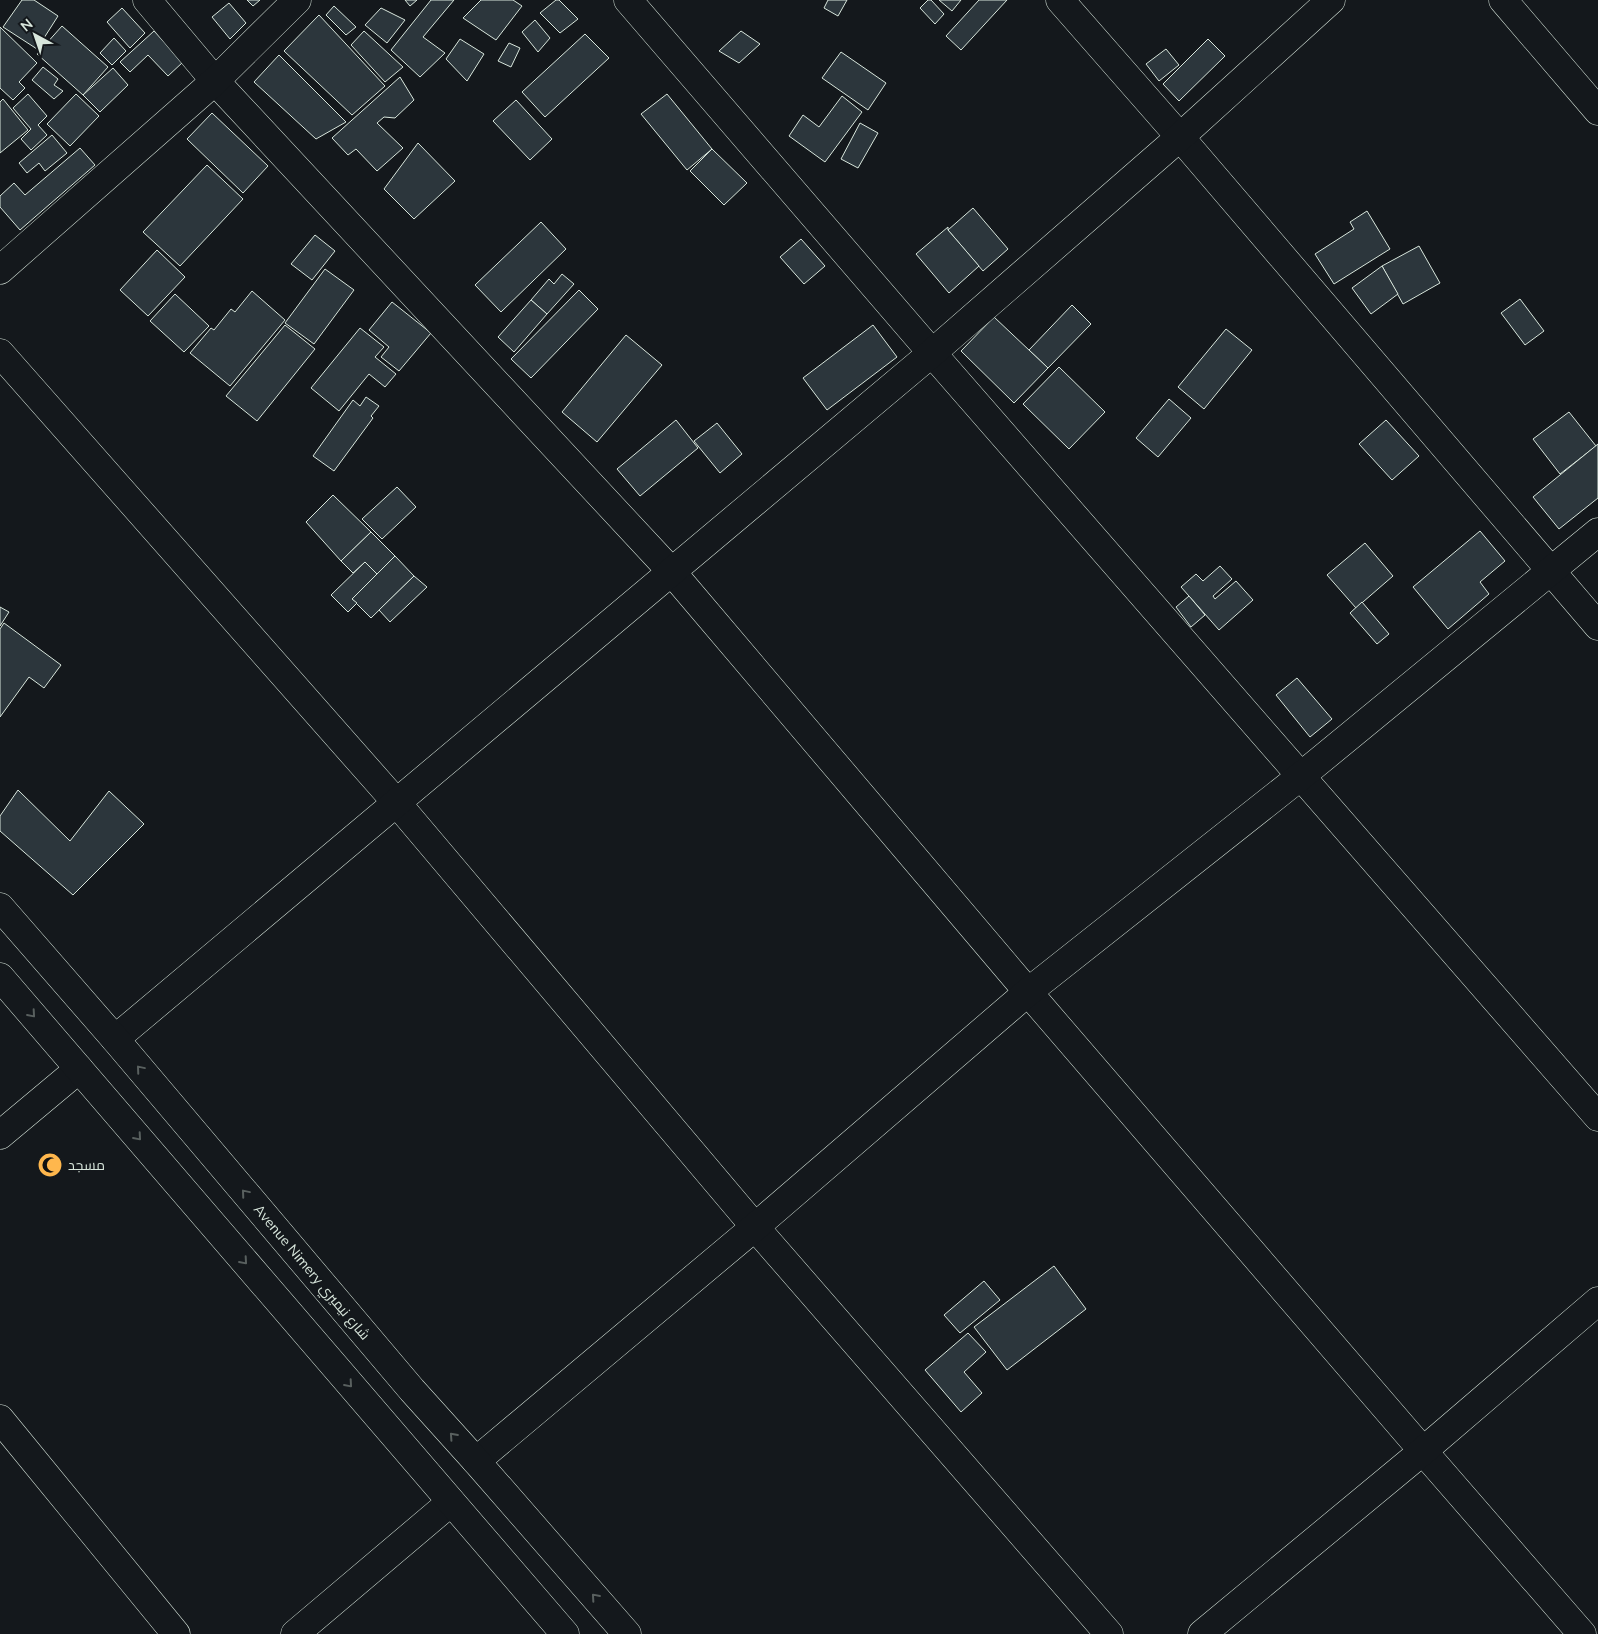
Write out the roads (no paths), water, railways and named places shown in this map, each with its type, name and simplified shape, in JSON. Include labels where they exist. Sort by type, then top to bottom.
[{"type":"street","points":[[147,0],[215,81],[671,571],[1028,992],[1582,1634]]},
{"type":"street","points":[[0,270],[215,81],[296,0]]},
{"type":"street","points":[[628,0],[932,353],[1598,1118]]},
{"type":"street","points":[[1060,0],[1180,137],[1598,626]]},
{"type":"street","points":[[115,1039],[932,353],[1180,137],[1331,0]]},
{"type":"street","points":[[1503,0],[1598,111]]},
{"type":"street","points":[[0,353],[396,802],[755,1227],[1109,1634]]},
{"type":"street","points":[[476,1461],[755,1227],[1028,992],[1301,776],[1598,532]]},
{"type":"street","name":"Avenue Nimery شارع نيميري","points":[[0,907],[115,1039],[405,1383],[476,1461],[627,1634]]},
{"type":"street","points":[[0,977],[565,1634]]},
{"type":"street","points":[[0,1135],[79,1069]]},
{"type":"street","points":[[1202,1634],[1423,1451],[1598,1301]]},
{"type":"street","points":[[0,1419],[176,1634]]},
{"type":"street","points":[[295,1634],[451,1502]]},
{"type":"place","name":"مسجد","points":[[50,1165]]}]
